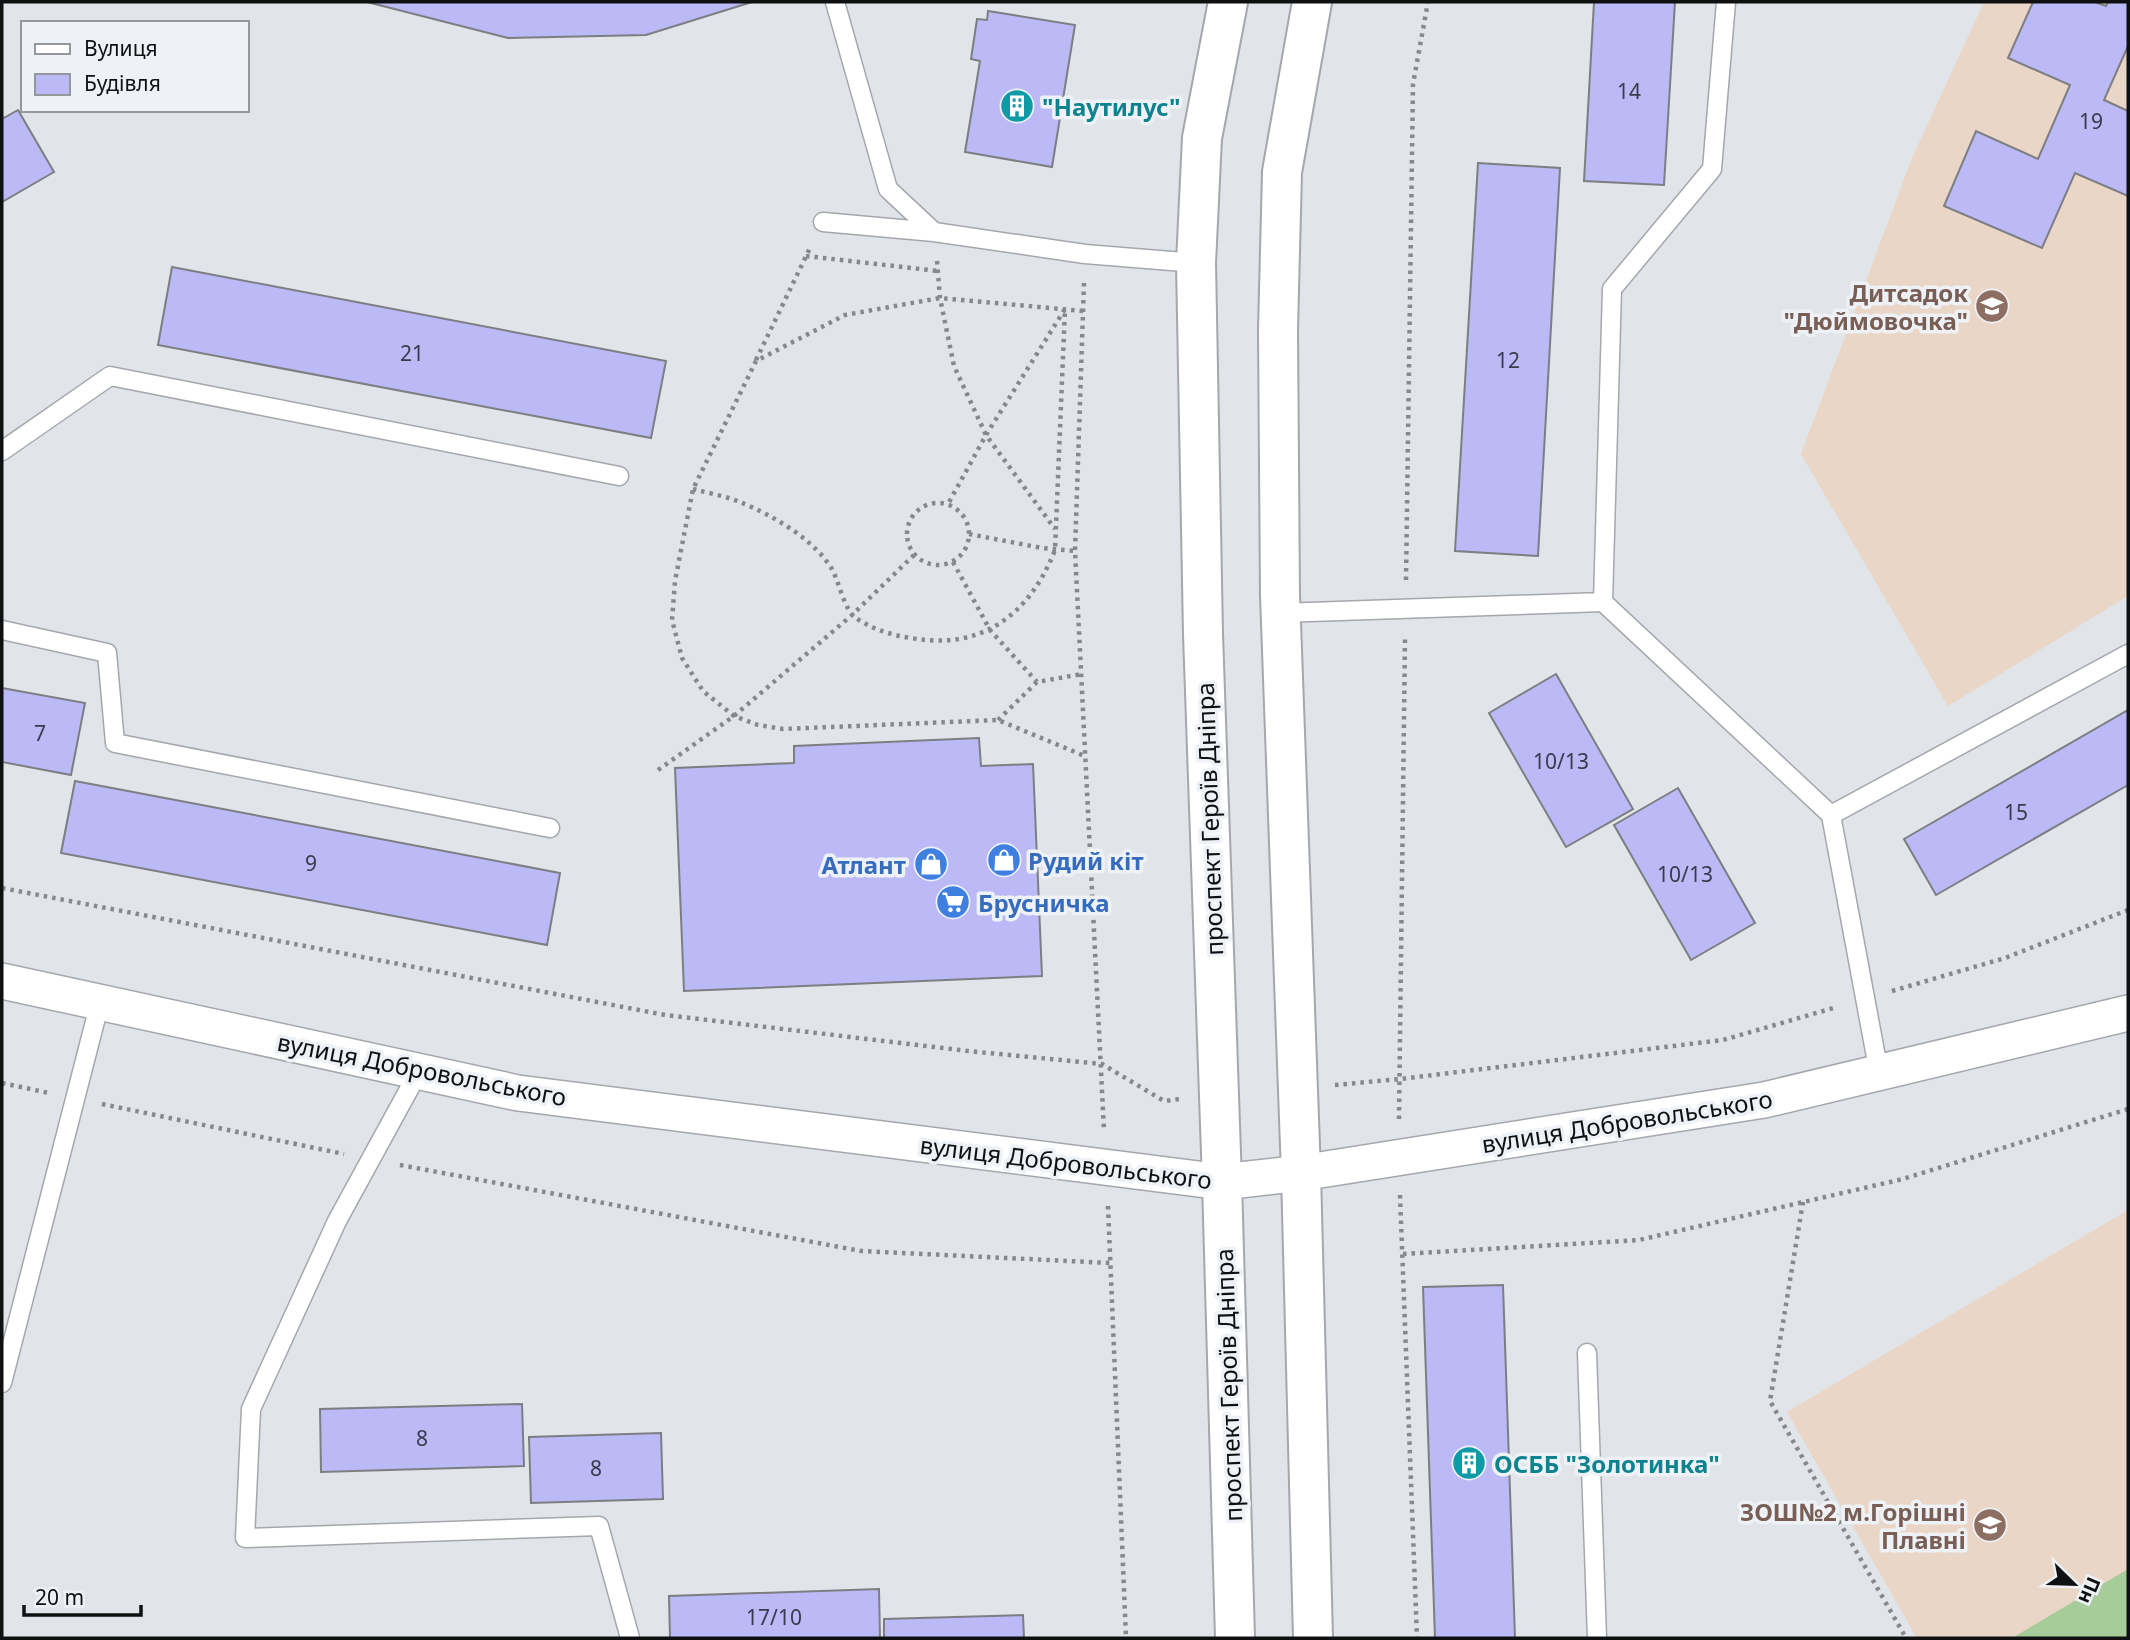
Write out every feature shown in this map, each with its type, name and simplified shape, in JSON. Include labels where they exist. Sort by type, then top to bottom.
[{"type":"street","name":"проспект Героїв Дніпра","points":[[1228,2],[1202,138],[1196,263],[1203,634],[1235,1638]]},
{"type":"street","points":[[1312,2],[1282,173],[1278,330],[1280,613],[1301,1173],[1313,1638]]},
{"type":"street","name":"вулиця Добровольського","points":[[2,981],[518,1093],[1222,1182],[1301,1173],[1764,1100],[2128,1013]]},
{"type":"lane","points":[[835,2],[888,189],[934,232]]},
{"type":"lane","points":[[1603,602],[1612,289],[1712,169],[1726,2]]},
{"type":"lane","points":[[823,222],[934,232],[1085,254],[1196,263]]},
{"type":"lane","points":[[2,451],[110,376],[620,476]]},
{"type":"lane","points":[[1280,613],[1603,602],[1831,815],[1879,1073]]},
{"type":"lane","points":[[2,630],[107,653],[115,743],[550,828]]},
{"type":"lane","points":[[1831,815],[2128,654]]},
{"type":"lane","points":[[2,1383],[100,1002]]},
{"type":"lane","points":[[419,1071],[337,1222],[251,1409],[245,1538],[599,1526],[630,1638]]},
{"type":"lane","points":[[1587,1353],[1597,1638]]},
{"type":"path","points":[[1417,1638],[1399,1158],[1413,84],[1428,2]]},
{"type":"path","points":[[823,222],[693,489],[675,581],[672,620],[682,659],[703,691],[734,716],[758,725],[783,729],[998,720],[1087,757]]},
{"type":"path","points":[[934,232],[940,298],[954,366],[986,435],[1055,530]]},
{"type":"path","points":[[1085,254],[1075,551],[1102,1064],[1126,1638]]},
{"type":"path","points":[[806,256],[938,271]]},
{"type":"path","points":[[756,361],[845,314],[940,298],[1083,311]]},
{"type":"path","points":[[948,504],[986,435],[1065,309]]},
{"type":"path","points":[[693,489],[739,501],[808,540],[832,569],[852,615],[881,630],[921,640],[955,640],[990,630],[1023,606],[1047,569],[1055,550],[1065,309]]},
{"type":"path","points":[[934,503],[948,504],[959,511],[967,522],[967,545],[962,555],[953,562],[932,566],[914,555],[907,543],[906,530],[911,516],[921,507],[934,503]]},
{"type":"path","points":[[969,534],[1055,550],[1075,551]]},
{"type":"path","points":[[658,771],[734,716],[852,615],[914,555]]},
{"type":"path","points":[[953,562],[990,630],[1037,682]]},
{"type":"path","points":[[998,720],[1037,682],[1082,674]]},
{"type":"path","points":[[2,888],[665,1015],[1102,1064],[1164,1101],[1219,1096]]},
{"type":"path","points":[[1298,1089],[1723,1040],[2006,958],[2128,910]]},
{"type":"path","points":[[2,1083],[370,1159],[861,1251],[1110,1263]]},
{"type":"path","points":[[1403,1254],[1639,1240],[1903,1178],[2128,1109]]},
{"type":"path","points":[[1803,1202],[1770,1401],[1906,1638]]},
{"type":"shaded area","name":"Дитсадок \"Дюймовочка\"","points":[[1984,2],[2128,2],[2128,596],[1948,706],[1801,454],[1912,158]]},
{"type":"shaded area","name":"ЗОШ№2 м.Горішні Плавні","points":[[2128,1210],[2128,1638],[1917,1638],[1787,1412]]},
{"type":"green space","points":[[2128,1569],[2128,1638],[2014,1637]]},
{"type":"building","points":[[367,2],[752,2],[646,35],[508,38]]},
{"type":"building","points":[[1594,2],[1675,2],[1664,185],[1584,181]]},
{"type":"building","points":[[2033,2],[2095,2],[2106,6],[2108,2],[2128,2],[2128,46],[2104,100],[2128,111],[2128,196],[2075,173],[2042,248],[1944,206],[1976,131],[2038,159],[2070,85],[2008,58]]},
{"type":"building","name":"\"Наутилус\"","points":[[988,11],[1075,25],[1052,167],[965,152],[980,61],[971,59],[977,19],[987,20]]},
{"type":"building","points":[[18,110],[54,172],[2,202],[2,119]]},
{"type":"building","points":[[1478,163],[1560,168],[1538,556],[1455,551]]},
{"type":"building","points":[[172,267],[666,361],[651,438],[158,345]]},
{"type":"building","points":[[1556,674],[1633,809],[1566,847],[1489,713]]},
{"type":"building","points":[[2,688],[85,703],[71,775],[2,762]]},
{"type":"building","points":[[2128,710],[2128,785],[1936,895],[1904,839]]},
{"type":"building","points":[[979,738],[981,766],[1033,764],[1042,976],[684,991],[675,768],[794,763],[794,746]]},
{"type":"building","points":[[75,781],[560,873],[547,945],[61,853]]},
{"type":"building","points":[[1678,788],[1755,923],[1691,960],[1614,825]]},
{"type":"building","name":"ОСББ \"Золотинка\"","points":[[1503,1285],[1515,1638],[1435,1638],[1423,1287]]},
{"type":"building","points":[[522,1404],[524,1466],[321,1472],[320,1409]]},
{"type":"building","points":[[661,1433],[663,1499],[531,1503],[529,1437]]},
{"type":"building","points":[[879,1589],[880,1638],[670,1638],[669,1596]]},
{"type":"building","points":[[1023,1615],[1024,1638],[884,1638],[884,1619]]},
{"type":"place","name":"\"Наутилус\"","points":[[1017,106]]},
{"type":"place","name":"Дитсадок \"Дюймовочка\"","points":[[1992,306]]},
{"type":"place","name":"Рудий кіт","points":[[1004,860]]},
{"type":"place","name":"Атлант","points":[[931,864]]},
{"type":"place","name":"Брусничка","points":[[953,902]]},
{"type":"place","name":"ОСББ \"Золотинка\"","points":[[1469,1463]]},
{"type":"place","name":"ЗОШ№2 м.Горішні Плавні","points":[[1990,1525]]}]
